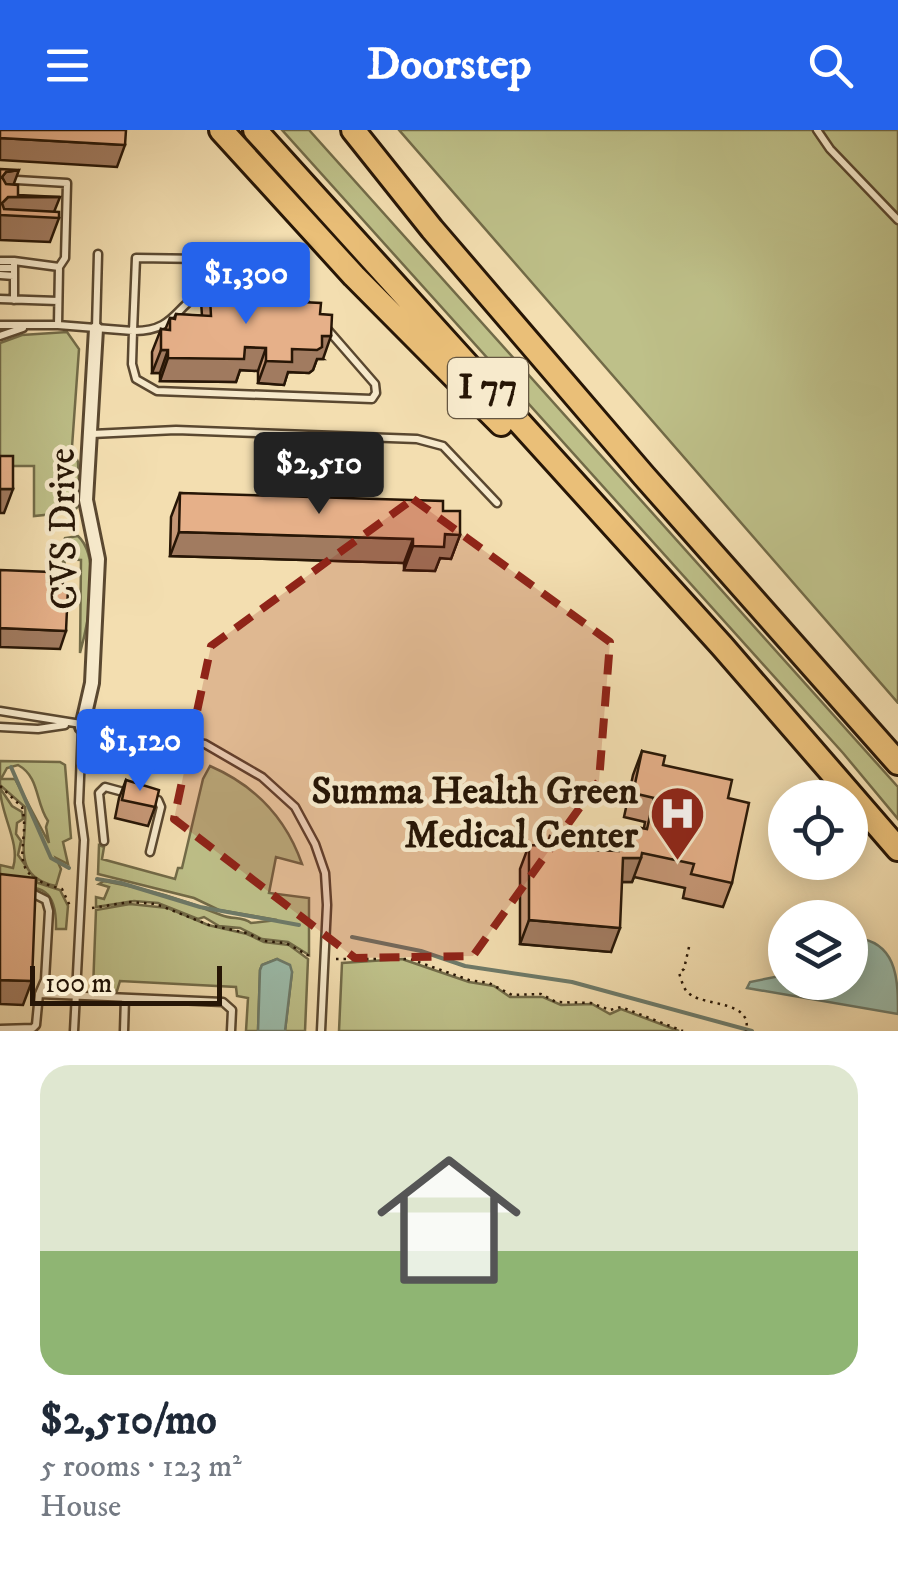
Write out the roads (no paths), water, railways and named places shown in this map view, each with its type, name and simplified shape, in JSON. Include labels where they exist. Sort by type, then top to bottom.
[{"type":"highway","points":[[221,130],[354,276],[722,646]]},
{"type":"highway","name":"I 77","points":[[255,130],[722,646],[898,849]]},
{"type":"highway","name":"I 77","points":[[339,130],[432,229],[898,763]]},
{"type":"highway","points":[[353,130],[432,229]]},
{"type":"street","name":"CVS Drive","points":[[82,727],[92,682],[98,559],[86,500],[96,329]]},
{"type":"lane","points":[[817,130],[830,149],[898,220]]},
{"type":"lane","points":[[0,180],[66,182],[65,258],[59,266],[58,325]]},
{"type":"lane","points":[[20,180],[20,191]]},
{"type":"lane","points":[[50,230],[66,230]]},
{"type":"lane","points":[[96,329],[98,254]]},
{"type":"lane","points":[[315,315],[266,260],[136,258],[132,364],[136,379],[157,391],[364,401],[372,398],[375,384],[328,330]]},
{"type":"lane","points":[[0,268],[59,266]]},
{"type":"lane","points":[[0,268],[14,269]]},
{"type":"lane","points":[[14,269],[14,300]]},
{"type":"lane","points":[[0,324],[151,332],[164,327],[197,294],[234,293],[260,298],[297,295]]},
{"type":"lane","points":[[0,299],[58,300]]},
{"type":"lane","points":[[0,336],[29,326]]},
{"type":"lane","points":[[92,434],[176,430],[417,439],[443,446],[497,504]]},
{"type":"lane","points":[[0,709],[82,727],[205,744],[257,773],[280,793],[306,824],[321,858],[326,888],[321,1031]]},
{"type":"lane","points":[[0,727],[38,730],[66,724]]},
{"type":"lane","points":[[74,1031],[84,840],[78,804],[82,727]]},
{"type":"lane","points":[[104,841],[99,793],[105,787],[160,803],[150,852]]},
{"type":"lane","points":[[0,1029],[33,1028],[38,994],[45,980],[48,911],[40,895],[14,891]]},
{"type":"lane","points":[[38,994],[224,1002],[232,1010],[231,1031]]},
{"type":"lane","points":[[124,1031],[126,998]]},
{"type":"waterway","points":[[11,767],[51,858],[69,868]]},
{"type":"waterway","points":[[97,879],[200,907],[299,925]]},
{"type":"waterway","points":[[352,937],[421,951],[465,966],[572,982],[752,1031]]},
{"type":"place","name":"Summa Health Green Medical Center","points":[[677,863]]}]
